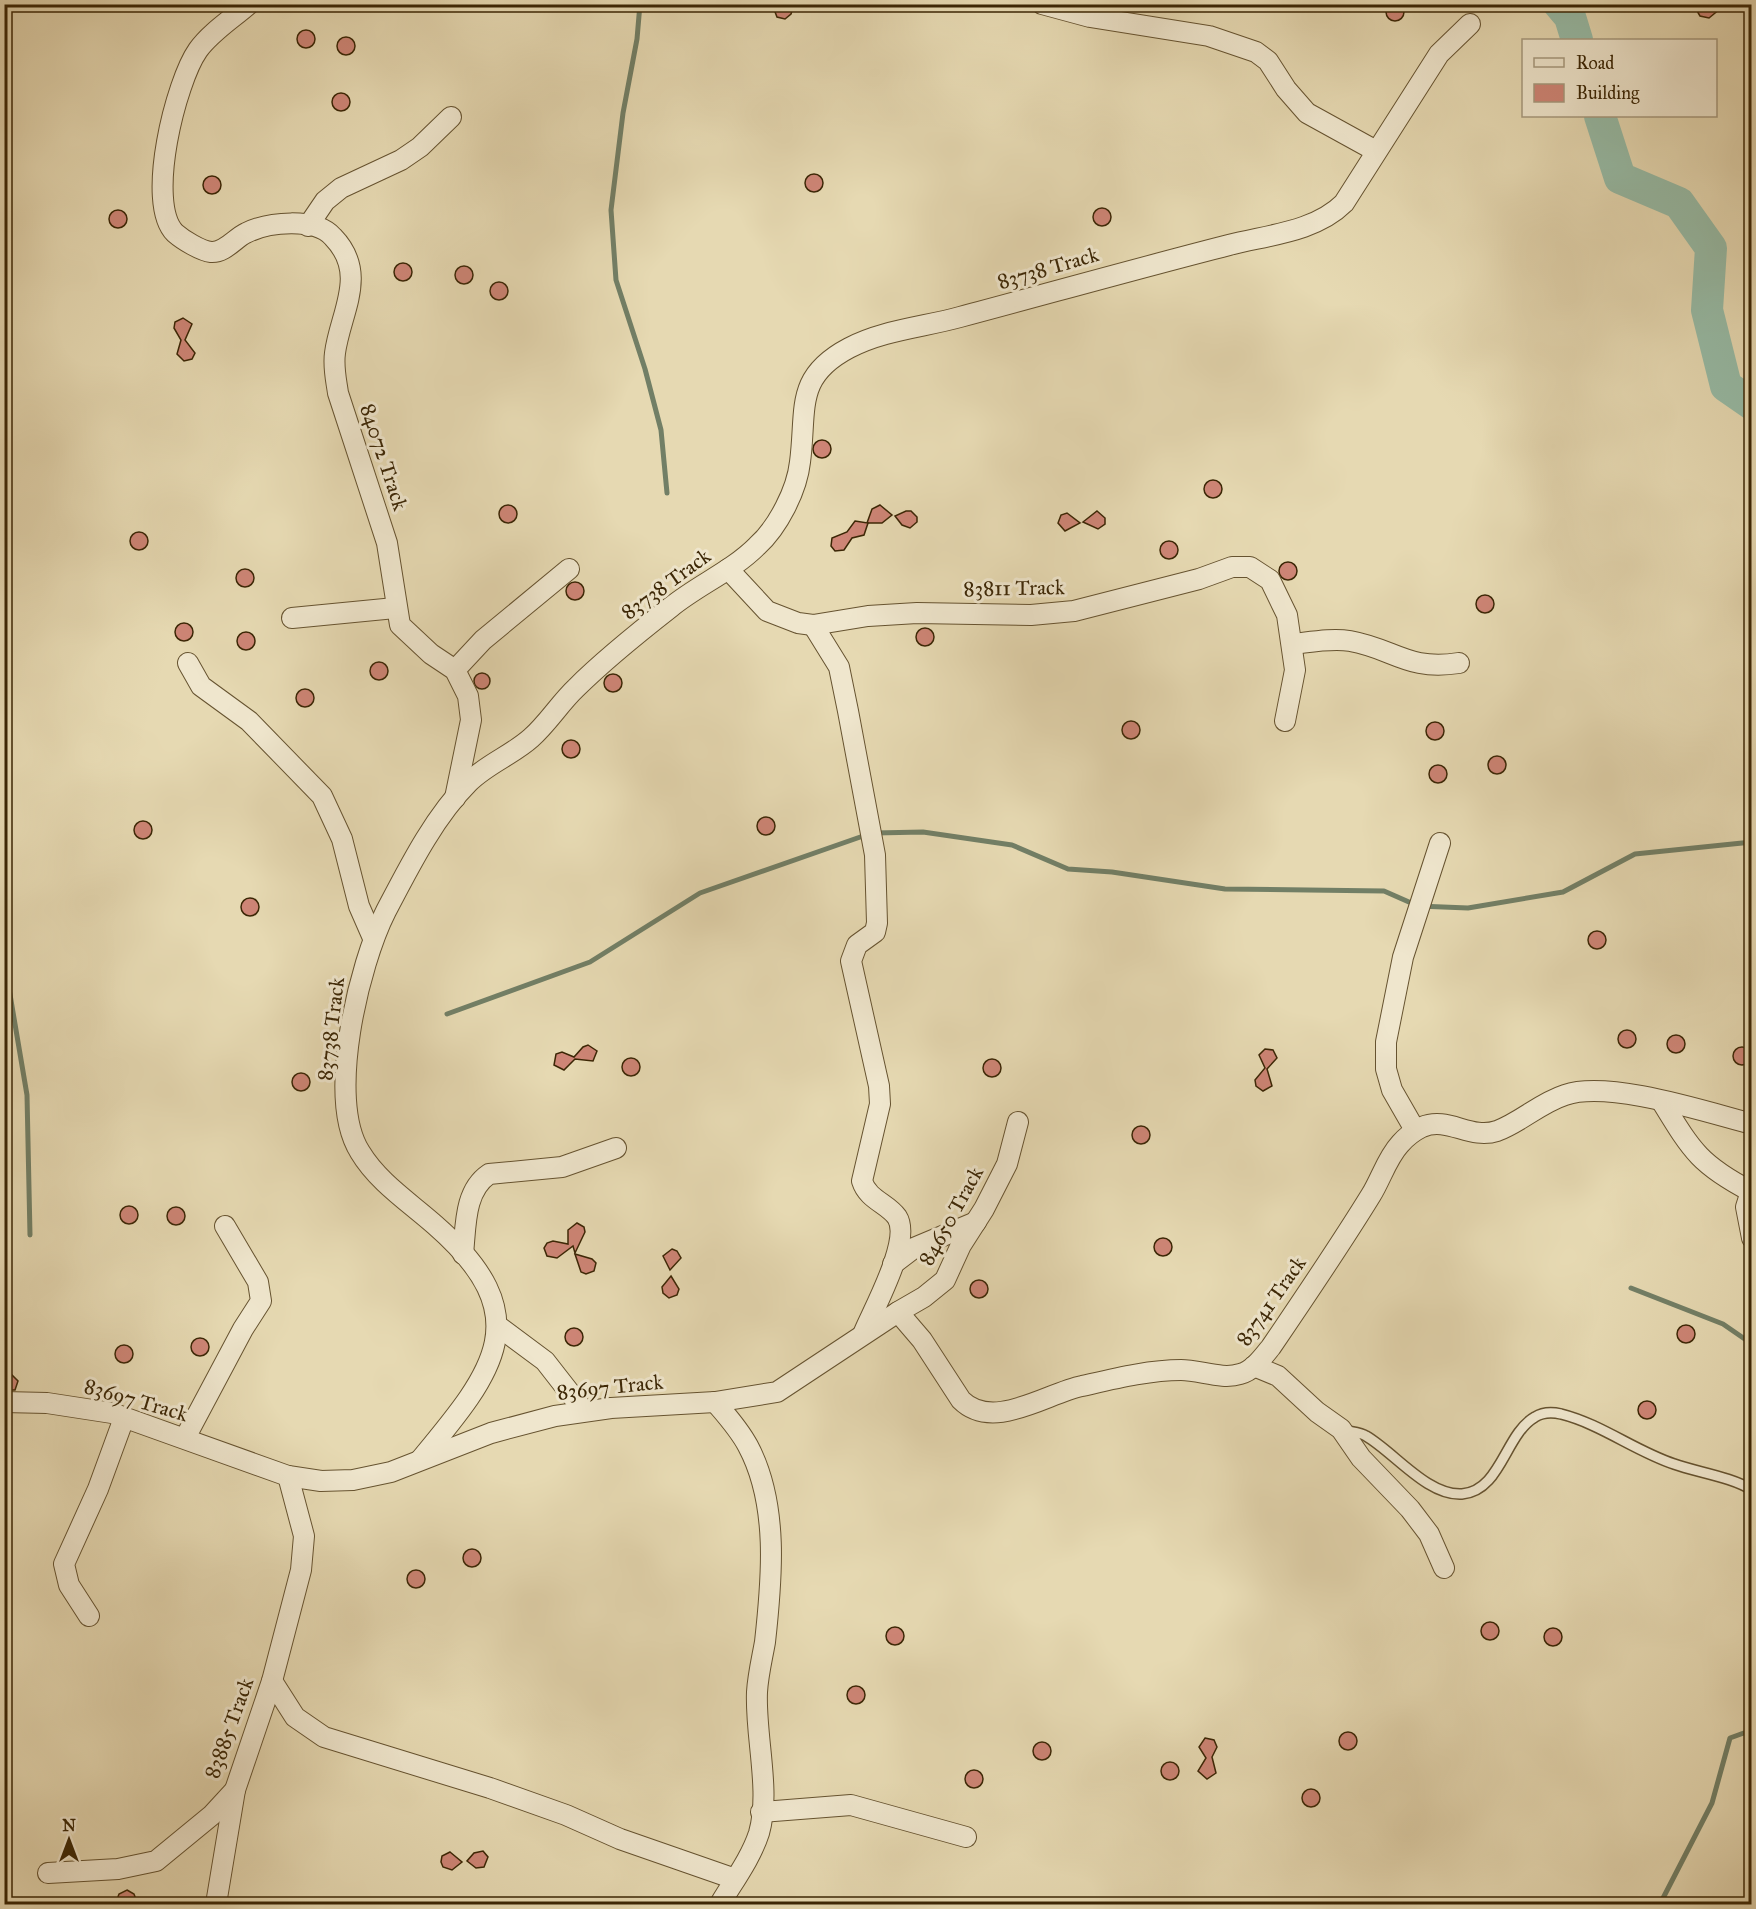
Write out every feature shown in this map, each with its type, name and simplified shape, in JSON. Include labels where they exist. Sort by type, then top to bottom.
[{"type":"street","name":"84072 Track","points":[[249,4],[207,39],[197,52],[177,102],[162,186],[169,222],[181,237],[210,252],[219,251],[253,230],[287,224],[308,226],[332,235],[346,253],[350,276],[350,303],[338,336],[334,369],[346,420],[387,543],[395,585],[395,608],[400,625],[409,635],[430,654],[455,670]]},
{"type":"street","points":[[1042,4],[1102,19],[1209,36],[1256,52],[1268,61],[1286,89],[1307,113],[1377,151]]},
{"type":"street","name":"83738 Track","points":[[421,1459],[476,1388],[497,1341],[497,1315],[477,1271],[436,1226],[381,1178],[362,1155],[352,1136],[347,1104],[351,1022],[363,968],[374,938],[411,866],[455,798],[478,774],[532,737],[574,689],[621,648],[673,605],[758,546],[777,519],[792,490],[800,462],[806,392],[814,375],[832,358],[852,346],[890,333],[939,323],[1120,272],[1284,233],[1335,213],[1344,203],[1439,54],[1470,24]]},
{"type":"street","points":[[308,226],[325,201],[342,188],[401,160],[420,147],[451,117]]},
{"type":"street","name":"83811 Track","points":[[728,569],[767,611],[788,620],[813,625],[868,616],[916,613],[1031,615],[1074,611],[1244,566],[1262,573],[1276,588],[1287,615],[1294,648],[1295,670],[1285,721]]},
{"type":"street","points":[[455,798],[471,714],[468,696],[455,670],[483,640],[569,569]]},
{"type":"street","points":[[292,618],[395,608]]},
{"type":"street","points":[[813,625],[838,667],[875,855],[877,923],[875,932],[857,945],[850,961],[879,1086],[880,1104],[862,1182],[867,1193],[899,1221],[900,1242],[864,1332]]},
{"type":"street","points":[[1294,648],[1350,641],[1418,665],[1459,663]]},
{"type":"street","points":[[188,663],[201,686],[249,721],[322,796],[342,839],[359,906],[374,938]]},
{"type":"street","points":[[1440,843],[1403,957],[1386,1042],[1386,1069],[1392,1090],[1415,1130],[1432,1123],[1442,1123],[1478,1134],[1495,1131],[1535,1107],[1566,1094],[1588,1090],[1620,1092],[1752,1124]]},
{"type":"street","points":[[1662,1102],[1694,1153],[1720,1175],[1751,1190],[1747,1219],[1752,1238]]},
{"type":"street","name":"84650 Track","points":[[898,1312],[943,1284],[1007,1164],[1018,1122]]},
{"type":"street","name":"83741 Track","points":[[898,1312],[922,1340],[961,1400],[975,1410],[989,1413],[1027,1405],[1079,1386],[1138,1375],[1178,1370],[1230,1376],[1240,1375],[1254,1366],[1271,1347],[1372,1194],[1399,1145],[1415,1130]]},
{"type":"street","points":[[463,1254],[471,1197],[480,1180],[489,1174],[503,1171],[562,1167],[616,1148]]},
{"type":"street","points":[[893,1264],[914,1248],[976,1222]]},
{"type":"street","points":[[185,1438],[243,1329],[261,1301],[258,1282],[225,1226]]},
{"type":"street","points":[[716,1402],[767,1395],[784,1390],[864,1332],[898,1312]]},
{"type":"street","points":[[498,1326],[545,1360],[584,1411]]},
{"type":"street","points":[[1254,1366],[1278,1376],[1317,1412],[1341,1429],[1367,1465],[1410,1509],[1429,1534],[1444,1568]]},
{"type":"street","name":"83697 Track","points":[[4,1402],[61,1405],[124,1418],[288,1476],[321,1481],[353,1480],[391,1472],[511,1427],[584,1411],[716,1402]]},
{"type":"street","points":[[716,1402],[734,1424],[754,1458],[764,1492],[770,1534],[770,1594],[757,1690],[761,1812],[759,1831],[754,1845],[720,1905]]},
{"type":"street","points":[[89,1616],[69,1585],[64,1564],[98,1489],[124,1418]]},
{"type":"street","name":"83885 Track","points":[[48,1873],[118,1869],[156,1861],[212,1815],[235,1790],[272,1681],[301,1570],[304,1536],[288,1476]]},
{"type":"street","points":[[272,1681],[295,1717],[324,1737],[490,1788],[566,1815],[620,1839],[735,1879]]},
{"type":"street","points":[[216,1905],[235,1790]]},
{"type":"street","points":[[761,1812],[851,1805],[966,1838]]},
{"type":"lane","points":[[1341,1429],[1364,1435],[1424,1480],[1440,1489],[1463,1494],[1479,1486],[1495,1472],[1525,1424],[1543,1413],[1559,1413],[1610,1433],[1673,1464],[1752,1490]]},
{"type":"building","points":[[1395,3],[1401,6],[1404,12],[1401,18],[1395,21],[1389,18],[1386,12],[1389,6]]},
{"type":"building","points":[[772,4],[794,4],[791,14],[785,19],[777,17]]},
{"type":"building","points":[[1693,4],[1726,4],[1709,18],[1700,16]]},
{"type":"building","points":[[306,30],[312,33],[315,39],[312,45],[306,48],[300,45],[297,39],[300,33]]},
{"type":"building","points":[[346,37],[352,40],[355,46],[352,52],[346,55],[340,52],[337,46],[340,40]]},
{"type":"building","points":[[341,93],[347,96],[350,102],[347,108],[341,111],[335,108],[332,102],[335,96]]},
{"type":"building","points":[[814,174],[820,177],[823,183],[820,189],[814,192],[808,189],[805,183],[808,177]]},
{"type":"building","points":[[212,176],[218,179],[221,185],[218,191],[212,194],[206,191],[203,185],[206,179]]},
{"type":"building","points":[[1102,208],[1108,211],[1111,217],[1108,223],[1102,226],[1096,223],[1093,217],[1096,211]]},
{"type":"building","points":[[118,210],[124,213],[127,219],[124,225],[118,228],[112,225],[109,219],[112,213]]},
{"type":"building","points":[[403,263],[409,266],[412,272],[409,278],[403,281],[397,278],[394,272],[397,266]]},
{"type":"building","points":[[464,266],[470,269],[473,275],[470,281],[464,284],[458,281],[455,275],[458,269]]},
{"type":"building","points":[[499,282],[505,285],[508,291],[505,297],[499,300],[493,297],[490,291],[493,285]]},
{"type":"building","points":[[183,318],[192,324],[185,340],[195,353],[192,359],[184,361],[177,354],[181,340],[174,328],[175,322]]},
{"type":"building","points":[[822,440],[828,443],[831,449],[828,455],[822,458],[816,455],[813,449],[816,443]]},
{"type":"building","points":[[1213,480],[1219,483],[1222,489],[1219,495],[1213,498],[1207,495],[1204,489],[1207,483]]},
{"type":"building","points":[[508,505],[514,508],[517,514],[514,520],[508,523],[502,520],[499,514],[502,508]]},
{"type":"building","points":[[880,505],[892,515],[882,523],[867,523],[872,509]]},
{"type":"building","points":[[911,511],[917,517],[917,522],[910,528],[902,525],[895,516]]},
{"type":"building","points":[[1097,511],[1105,518],[1105,524],[1098,529],[1083,522]]},
{"type":"building","points":[[1067,513],[1080,523],[1065,531],[1058,523],[1061,515]]},
{"type":"building","points":[[855,521],[868,523],[864,535],[852,538],[844,550],[835,551],[831,546],[832,538],[847,532]]},
{"type":"building","points":[[139,532],[145,535],[148,541],[145,547],[139,550],[133,547],[130,541],[133,535]]},
{"type":"building","points":[[1169,541],[1175,544],[1178,550],[1175,556],[1169,559],[1163,556],[1160,550],[1163,544]]},
{"type":"building","points":[[1288,562],[1294,565],[1297,571],[1294,577],[1288,580],[1282,577],[1279,571],[1282,565]]},
{"type":"building","points":[[245,569],[251,572],[254,578],[251,584],[245,587],[239,584],[236,578],[239,572]]},
{"type":"building","points":[[575,582],[581,585],[584,591],[581,597],[575,600],[569,597],[566,591],[569,585]]},
{"type":"building","points":[[1485,595],[1491,598],[1494,604],[1491,610],[1485,613],[1479,610],[1476,604],[1479,598]]},
{"type":"building","points":[[184,623],[190,626],[193,632],[190,638],[184,641],[178,638],[175,632],[178,626]]},
{"type":"building","points":[[925,628],[931,631],[934,637],[931,643],[925,646],[919,643],[916,637],[919,631]]},
{"type":"building","points":[[246,632],[252,635],[255,641],[252,647],[246,650],[240,647],[237,641],[240,635]]},
{"type":"building","points":[[379,662],[385,665],[388,671],[385,677],[379,680],[373,677],[370,671],[373,665]]},
{"type":"building","points":[[479,673],[485,673],[490,681],[488,687],[479,689],[474,684],[474,678]]},
{"type":"building","points":[[613,674],[619,677],[622,683],[619,689],[613,692],[607,689],[604,683],[607,677]]},
{"type":"building","points":[[305,689],[311,692],[314,698],[311,704],[305,707],[299,704],[296,698],[299,692]]},
{"type":"building","points":[[1131,721],[1137,724],[1140,730],[1137,736],[1131,739],[1125,736],[1122,730],[1125,724]]},
{"type":"building","points":[[1435,722],[1441,725],[1444,731],[1441,737],[1435,740],[1429,737],[1426,731],[1429,725]]},
{"type":"building","points":[[571,740],[577,743],[580,749],[577,755],[571,758],[565,755],[562,749],[565,743]]},
{"type":"building","points":[[1497,756],[1503,759],[1506,765],[1503,771],[1497,774],[1491,771],[1488,765],[1491,759]]},
{"type":"building","points":[[1438,765],[1444,768],[1447,774],[1444,780],[1438,783],[1432,780],[1429,774],[1432,768]]},
{"type":"building","points":[[766,817],[772,820],[775,826],[772,832],[766,835],[760,832],[757,826],[760,820]]},
{"type":"building","points":[[143,821],[149,824],[152,830],[149,836],[143,839],[137,836],[134,830],[137,824]]},
{"type":"building","points":[[250,898],[256,901],[259,907],[256,913],[250,916],[244,913],[241,907],[244,901]]},
{"type":"building","points":[[1597,931],[1603,934],[1606,940],[1603,946],[1597,949],[1591,946],[1588,940],[1591,934]]},
{"type":"building","points":[[1627,1030],[1633,1033],[1636,1039],[1633,1045],[1627,1048],[1621,1045],[1618,1039],[1621,1033]]},
{"type":"building","points":[[1676,1035],[1682,1038],[1685,1044],[1682,1050],[1676,1053],[1670,1050],[1667,1044],[1670,1038]]},
{"type":"building","points":[[588,1045],[597,1051],[593,1061],[575,1059],[564,1070],[554,1065],[556,1054],[562,1052],[574,1057]]},
{"type":"building","points":[[1742,1047],[1748,1050],[1751,1056],[1748,1062],[1742,1065],[1736,1062],[1733,1056],[1736,1050]]},
{"type":"building","points":[[1265,1049],[1273,1050],[1277,1058],[1267,1069],[1272,1086],[1263,1091],[1256,1086],[1255,1080],[1265,1068],[1259,1055]]},
{"type":"building","points":[[631,1058],[637,1061],[640,1067],[637,1073],[631,1076],[625,1073],[622,1067],[625,1061]]},
{"type":"building","points":[[992,1059],[998,1062],[1001,1068],[998,1074],[992,1077],[986,1074],[983,1068],[986,1062]]},
{"type":"building","points":[[301,1073],[307,1076],[310,1082],[307,1088],[301,1091],[295,1088],[292,1082],[295,1076]]},
{"type":"building","points":[[1141,1126],[1147,1129],[1150,1135],[1147,1141],[1141,1144],[1135,1141],[1132,1135],[1135,1129]]},
{"type":"building","points":[[129,1206],[135,1209],[138,1215],[135,1221],[129,1224],[123,1221],[120,1215],[123,1209]]},
{"type":"building","points":[[176,1207],[182,1210],[185,1216],[182,1222],[176,1225],[170,1222],[167,1216],[170,1210]]},
{"type":"building","points":[[577,1223],[584,1227],[585,1232],[575,1253],[573,1246],[557,1258],[547,1256],[544,1248],[547,1243],[553,1241],[568,1244],[568,1230]]},
{"type":"building","points":[[1163,1238],[1169,1241],[1172,1247],[1169,1253],[1163,1256],[1157,1253],[1154,1247],[1157,1241]]},
{"type":"building","points":[[672,1249],[677,1251],[681,1258],[670,1270],[663,1256]]},
{"type":"building","points":[[575,1254],[592,1259],[596,1263],[594,1271],[586,1274],[581,1272]]},
{"type":"building","points":[[671,1276],[679,1289],[677,1295],[669,1298],[663,1293],[662,1287]]},
{"type":"building","points":[[979,1280],[985,1283],[988,1289],[985,1295],[979,1298],[973,1295],[970,1289],[973,1283]]},
{"type":"building","points":[[1686,1325],[1692,1328],[1695,1334],[1692,1340],[1686,1343],[1680,1340],[1677,1334],[1680,1328]]},
{"type":"building","points":[[574,1328],[580,1331],[583,1337],[580,1343],[574,1346],[568,1343],[565,1337],[568,1331]]},
{"type":"building","points":[[200,1338],[206,1341],[209,1347],[206,1353],[200,1356],[194,1353],[191,1347],[194,1341]]},
{"type":"building","points":[[124,1345],[130,1348],[133,1354],[130,1360],[124,1363],[118,1360],[115,1354],[118,1348]]},
{"type":"building","points":[[4,1367],[18,1381],[15,1390],[4,1390]]},
{"type":"building","points":[[1647,1401],[1653,1404],[1656,1410],[1653,1416],[1647,1419],[1641,1416],[1638,1410],[1641,1404]]},
{"type":"building","points":[[472,1549],[478,1552],[481,1558],[478,1564],[472,1567],[466,1564],[463,1558],[466,1552]]},
{"type":"building","points":[[416,1570],[422,1573],[425,1579],[422,1585],[416,1588],[410,1585],[407,1579],[410,1573]]},
{"type":"building","points":[[1490,1622],[1496,1625],[1499,1631],[1496,1637],[1490,1640],[1484,1637],[1481,1631],[1484,1625]]},
{"type":"building","points":[[895,1627],[901,1630],[904,1636],[901,1642],[895,1645],[889,1642],[886,1636],[889,1630]]},
{"type":"building","points":[[1553,1628],[1559,1631],[1562,1637],[1559,1643],[1553,1646],[1547,1643],[1544,1637],[1547,1631]]},
{"type":"building","points":[[856,1686],[862,1689],[865,1695],[862,1701],[856,1704],[850,1701],[847,1695],[850,1689]]},
{"type":"building","points":[[1348,1732],[1354,1735],[1357,1741],[1354,1747],[1348,1750],[1342,1747],[1339,1741],[1342,1735]]},
{"type":"building","points":[[1205,1738],[1214,1740],[1217,1747],[1212,1757],[1216,1773],[1207,1779],[1198,1771],[1206,1758],[1199,1747]]},
{"type":"building","points":[[1042,1742],[1048,1745],[1051,1751],[1048,1757],[1042,1760],[1036,1757],[1033,1751],[1036,1745]]},
{"type":"building","points":[[1170,1762],[1176,1765],[1179,1771],[1176,1777],[1170,1780],[1164,1777],[1161,1771],[1164,1765]]},
{"type":"building","points":[[974,1770],[980,1773],[983,1779],[980,1785],[974,1788],[968,1785],[965,1779],[968,1773]]},
{"type":"building","points":[[1311,1789],[1317,1792],[1320,1798],[1317,1804],[1311,1807],[1305,1804],[1302,1798],[1305,1792]]},
{"type":"building","points":[[483,1851],[488,1857],[484,1867],[476,1868],[467,1861],[474,1853]]},
{"type":"building","points":[[450,1852],[462,1862],[452,1870],[443,1867],[441,1862],[442,1856]]},
{"type":"building","points":[[127,1890],[134,1894],[138,1905],[115,1905],[119,1894]]},
{"type":"waterway","points":[[640,4],[637,39],[623,113],[611,210],[616,280],[645,369],[661,430],[667,493]]},
{"type":"waterway","points":[[1559,4],[1570,17],[1577,39]]},
{"type":"waterway","points":[[1600,117],[1620,178],[1679,203],[1711,248],[1707,310],[1726,386],[1752,404]]},
{"type":"waterway","points":[[875,833],[923,832],[1012,845],[1068,869],[1112,872],[1225,889],[1384,891],[1418,906],[1468,908],[1563,892],[1635,854],[1752,842]]},
{"type":"waterway","points":[[447,1014],[590,962],[700,893],[866,835]]},
{"type":"waterway","points":[[4,959],[27,1095],[30,1235]]},
{"type":"waterway","points":[[1631,1288],[1723,1324],[1752,1344]]},
{"type":"waterway","points":[[1660,1904],[1712,1803],[1730,1738],[1752,1730]]}]
